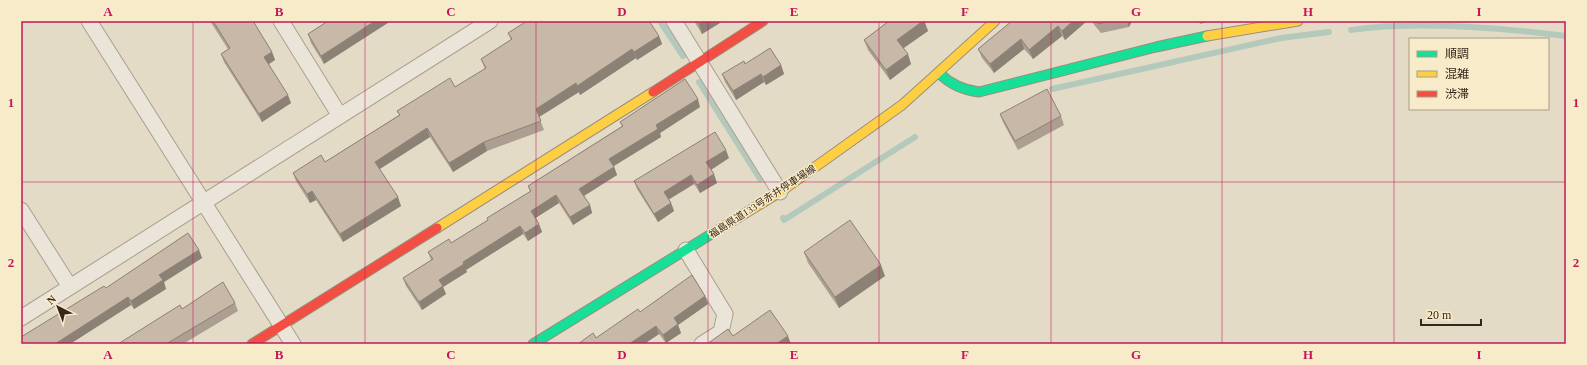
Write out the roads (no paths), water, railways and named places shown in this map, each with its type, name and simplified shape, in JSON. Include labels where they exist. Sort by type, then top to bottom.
[{"type":"street","points":[[89,21],[293,344]]},
{"type":"street","points":[[281,21],[340,116]]},
{"type":"street","points":[[21,318],[490,21]]},
{"type":"street","points":[[674,21],[701,62],[780,192]]},
{"type":"street","points":[[252,344],[701,62],[763,21]]},
{"type":"street","name":"福島県道133号赤井停車場線","points":[[533,344],[780,192],[902,104],[939,73],[995,21]]},
{"type":"street","points":[[939,73],[947,82],[967,91],[979,92],[1156,47],[1216,34],[1298,21]]},
{"type":"street","points":[[21,210],[70,287]]},
{"type":"street","points":[[686,250],[725,314],[721,332],[702,344]]},
{"type":"waterway","points":[[660,21],[683,56]]},
{"type":"waterway","points":[[1351,30],[1386,26],[1461,26],[1566,36]]},
{"type":"waterway","points":[[1052,89],[1281,38],[1329,32]]},
{"type":"waterway","points":[[699,82],[760,179]]},
{"type":"waterway","points":[[783,218],[784,220],[915,137]]}]
